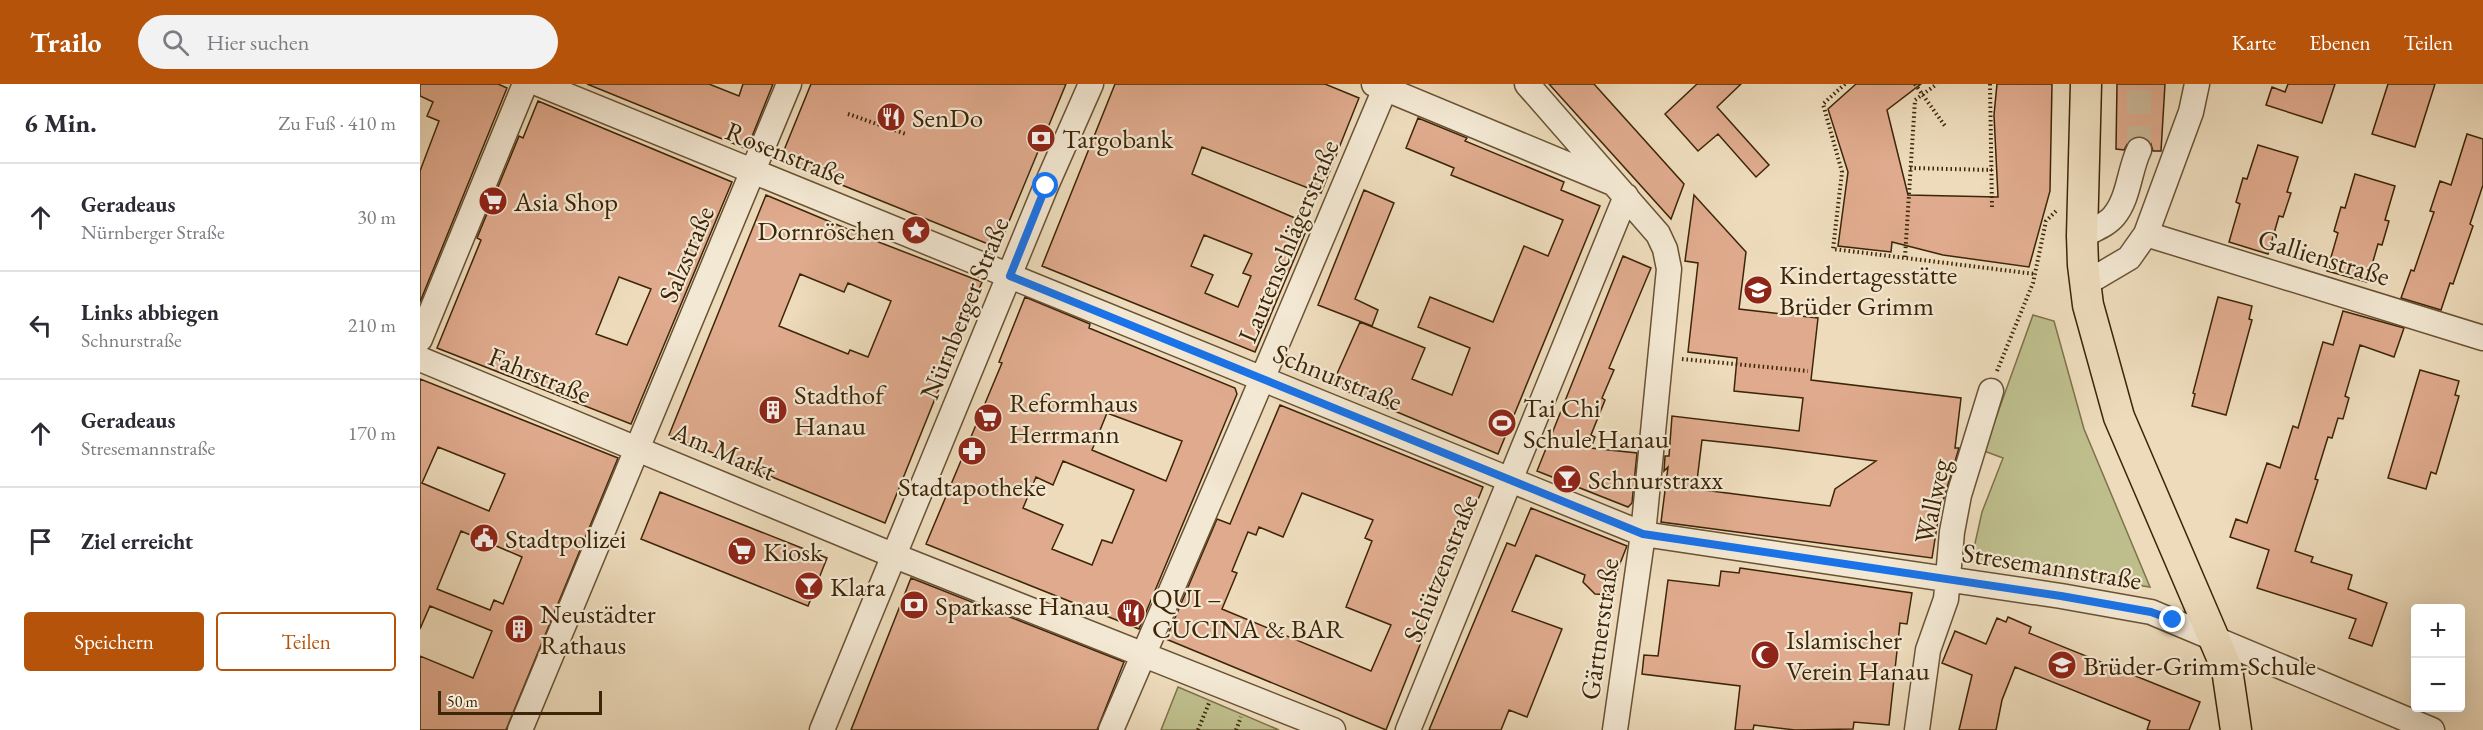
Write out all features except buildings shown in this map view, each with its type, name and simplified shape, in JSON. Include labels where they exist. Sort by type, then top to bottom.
[{"type":"main road","points":[[2086,84],[2082,236],[2088,305],[2119,417],[2227,669],[2236,730]]},
{"type":"street","points":[[420,339],[525,84]]},
{"type":"street","name":"Rosenstraße","points":[[539,84],[1010,276]]},
{"type":"street","name":"Salzstraße","points":[[638,448],[789,84]]},
{"type":"street","name":"Nürnberger Straße","points":[[895,556],[1091,84]]},
{"type":"street","name":"Gärtnerstraße","points":[[1527,84],[1658,234],[1665,249],[1669,269],[1643,534],[1615,730]]},
{"type":"street","points":[[2085,284],[2129,258],[2146,234],[2191,112],[2197,84]]},
{"type":"street","points":[[1382,85],[1621,190]]},
{"type":"street","name":"Lautenschlägerstraße","points":[[1111,730],[1262,379],[1382,85]]},
{"type":"street","points":[[2082,236],[2113,218],[2122,203],[2132,154]]},
{"type":"street","name":"Schützenstraße","points":[[1408,730],[1621,190]]},
{"type":"street","name":"Gallienstraße","points":[[2146,234],[2483,338]]},
{"type":"street","name":"Schnurstraße","points":[[1010,276],[1643,534]]},
{"type":"street","name":"Fahrstraße","points":[[420,359],[638,448]]},
{"type":"street","name":"Wallweg","points":[[1917,730],[1928,650],[1946,599],[1952,532],[1959,495],[1991,391]]},
{"type":"street","name":"Am Markt","points":[[520,730],[638,448],[895,556],[1333,730]]},
{"type":"street","name":"Stresemannstraße","points":[[1643,534],[2151,612],[2214,636],[2432,730]]},
{"type":"street","points":[[822,730],[895,556]]},
{"type":"path","points":[[1845,84],[1823,104],[1835,140],[1842,172],[1841,204],[1833,249],[2035,274]]},
{"type":"path","points":[[1915,84],[1945,126]]},
{"type":"path","points":[[1905,258],[1915,100],[1937,84]]},
{"type":"path","points":[[1990,84],[1994,161],[1992,208]]},
{"type":"path","points":[[848,114],[906,134]]},
{"type":"path","points":[[1910,168],[1992,170]]},
{"type":"path","points":[[1991,391],[2035,274],[2046,221],[2054,212],[2082,196]]},
{"type":"path","points":[[1660,357],[1808,371]]},
{"type":"green space","points":[[2033,315],[2054,321],[2084,429],[2150,587],[1971,561],[1982,512],[2003,458],[1984,451]]},
{"type":"green space","points":[[1178,687],[1279,730],[1161,730]]},
{"type":"tunnel","points":[[2139,84],[2139,150]]},
{"type":"place","name":"SenDo","points":[[891,117]]},
{"type":"place","name":"Targobank","points":[[1041,138]]},
{"type":"place","name":"Asia Shop","points":[[493,201]]},
{"type":"place","name":"Dornröschen","points":[[916,230]]},
{"type":"place","name":"Kindertagesstätte Brüder Grimm","points":[[1758,290]]},
{"type":"place","name":"Stadthof Hanau","points":[[773,410]]},
{"type":"place","name":"Reformhaus Herrmann","points":[[988,418]]},
{"type":"place","name":"Tai Chi Schule Hanau","points":[[1502,423]]},
{"type":"place","name":"Stadtapotheke","points":[[972,451]]},
{"type":"place","name":"Schnurstraxx","points":[[1567,479]]},
{"type":"place","name":"Stadtpolizei","points":[[484,538]]},
{"type":"place","name":"Kiosk","points":[[742,551]]},
{"type":"place","name":"Klara","points":[[809,586]]},
{"type":"place","name":"Sparkasse Hanau","points":[[914,605]]},
{"type":"place","name":"QUI – CUCINA & BAR","points":[[1131,613]]},
{"type":"place","name":"Neustädter Rathaus","points":[[519,629]]},
{"type":"place","name":"Islamischer Verein Hanau","points":[[1765,655]]},
{"type":"place","name":"Brüder-Grimm-Schule","points":[[2062,665]]},
{"type":"route","points":[[1046,186],[1010,276],[1643,534],[2061,596],[2151,612],[2173,620]]}]
